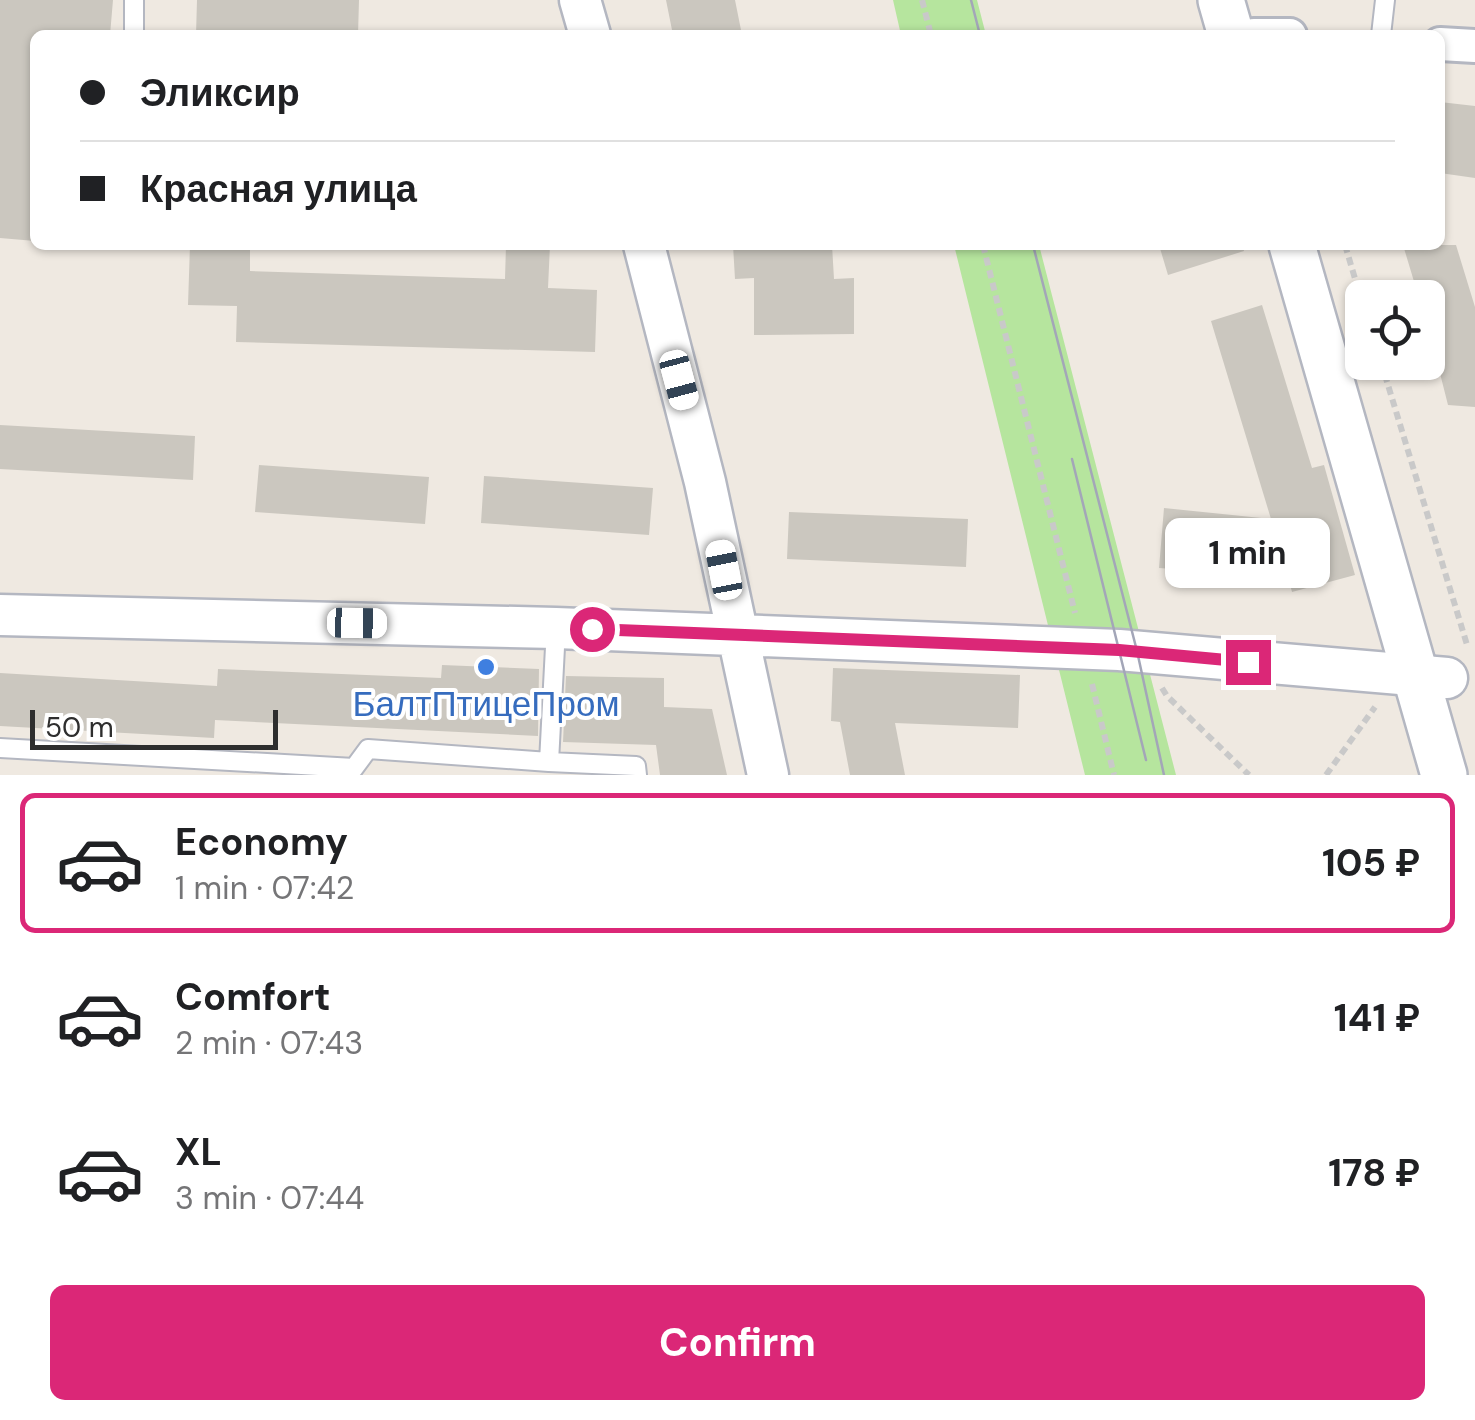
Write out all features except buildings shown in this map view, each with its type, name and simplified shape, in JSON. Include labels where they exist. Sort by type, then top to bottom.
[{"type":"main road","points":[[1221,0],[1230,30]]},
{"type":"main road","points":[[1249,0],[1256,30]]},
{"type":"main road","points":[[1294,250],[1451,670],[1444,775]]},
{"type":"main road","points":[[1323,250],[1451,670],[1472,775]]},
{"type":"street","points":[[580,0],[589,30]]},
{"type":"street","points":[[1445,44],[1475,46]]},
{"type":"street","points":[[645,250],[705,482],[768,775]]},
{"type":"street","points":[[0,616],[736,634],[1084,648],[1451,670]]},
{"type":"lane","points":[[134,0],[134,30]]},
{"type":"lane","points":[[1382,30],[1385,0]]},
{"type":"lane","points":[[549,762],[556,628]]},
{"type":"lane","points":[[0,748],[354,768],[368,749],[636,766],[636,775]]},
{"type":"path","points":[[922,0],[930,30]]},
{"type":"path","points":[[984,250],[1114,775]]},
{"type":"path","points":[[1346,250],[1355,280]]},
{"type":"path","points":[[1385,380],[1451,670]]},
{"type":"path","points":[[1155,675],[1167,696],[1249,775]]},
{"type":"green space","points":[[893,0],[977,0],[985,30],[900,30]]},
{"type":"green space","points":[[955,250],[1040,250],[1176,775],[1085,775]]},
{"type":"tram line","points":[[971,0],[979,30]]},
{"type":"tram line","points":[[1034,250],[1137,651],[1164,775]]},
{"type":"tram line","points":[[1072,459],[1146,760]]},
{"type":"place","name":"БалтПтицеПром","points":[[486,667]]},
{"type":"route","points":[[592,629],[1119,650],[1248,662]]}]
